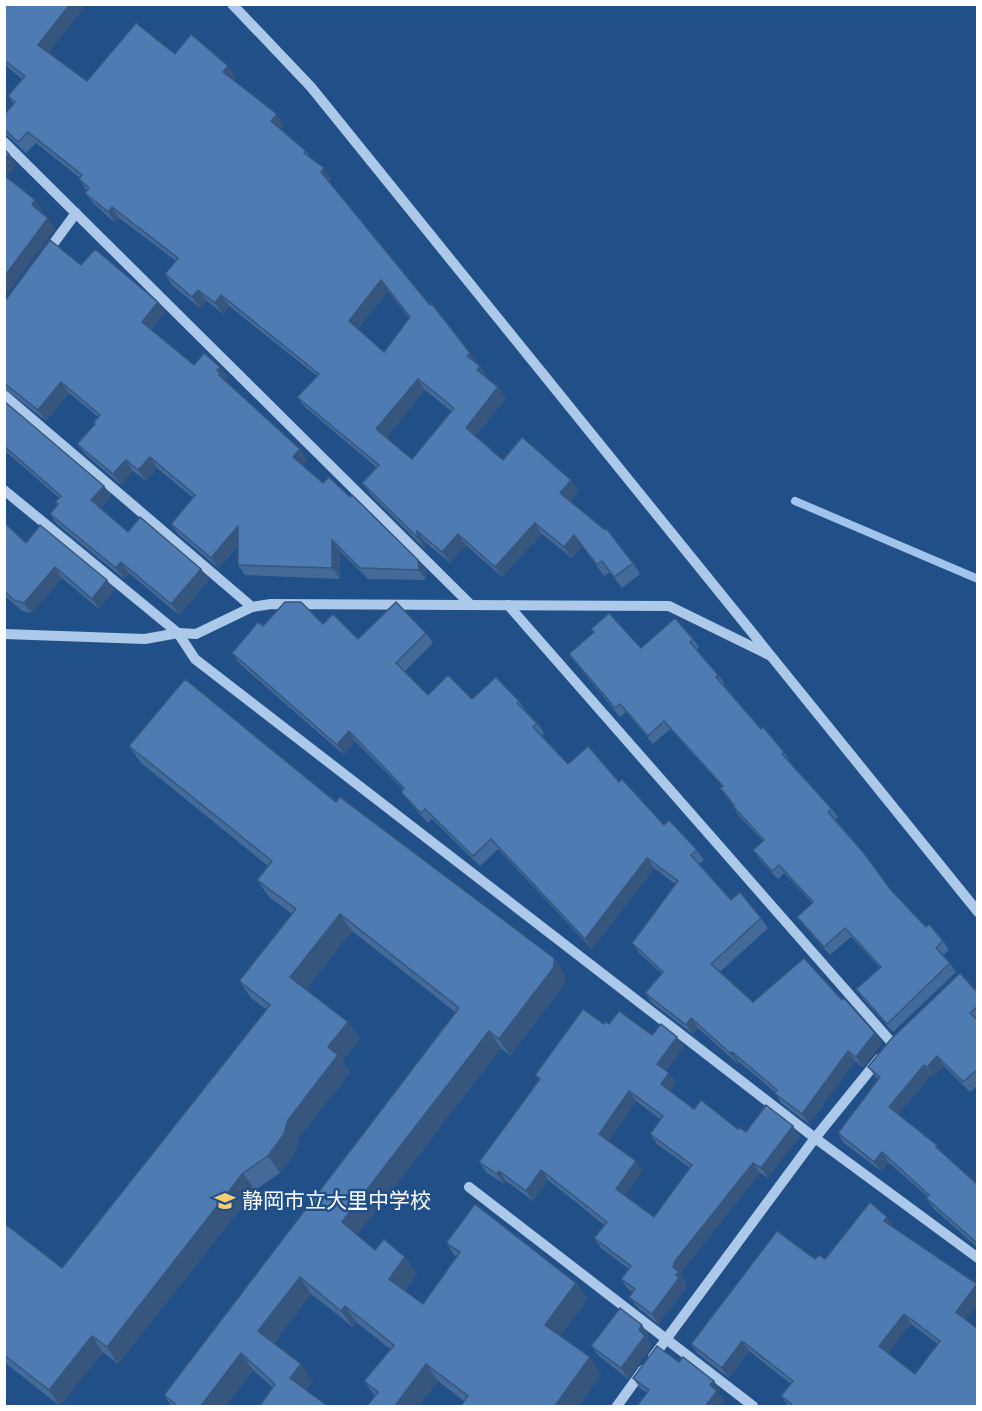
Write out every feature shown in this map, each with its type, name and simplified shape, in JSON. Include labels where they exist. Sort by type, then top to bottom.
[{"type":"street","points":[[232,4],[311,87],[978,912]]},
{"type":"street","points":[[4,142],[471,605]]},
{"type":"street","points":[[37,266],[76,213]]},
{"type":"street","points":[[4,395],[252,606]]},
{"type":"street","points":[[4,490],[178,633],[195,658],[815,1138],[978,1258]]},
{"type":"street","points":[[4,634],[145,639],[178,633],[196,634],[252,606],[272,604],[669,606],[772,656]]},
{"type":"street","points":[[508,605],[896,1039],[815,1138],[617,1407]]},
{"type":"street","points":[[469,1187],[667,1338],[753,1407]]},
{"type":"building","points":[[4,4],[70,4],[38,45],[87,81],[136,23],[175,54],[191,34],[228,66],[223,72],[277,114],[271,121],[306,151],[304,153],[324,168],[321,172],[430,305],[432,304],[470,353],[467,356],[480,366],[477,370],[498,387],[466,428],[503,460],[522,437],[571,480],[560,493],[604,529],[606,528],[633,563],[614,577],[602,561],[597,565],[574,535],[564,547],[535,523],[495,567],[458,534],[442,552],[417,531],[418,538],[362,483],[379,465],[297,397],[319,374],[221,295],[215,303],[198,290],[192,297],[165,274],[178,258],[112,207],[108,212],[85,193],[89,188],[79,179],[82,175],[28,132],[18,142],[4,129],[4,115],[15,102],[8,96],[25,76],[4,60]],"holes":[[[381,280],[410,317],[384,352],[349,321]],[[418,379],[454,408],[412,459],[376,429]]]},
{"type":"building","points":[[4,149],[9,154],[4,160]]},
{"type":"building","points":[[4,175],[35,200],[32,205],[48,218],[4,277]]},
{"type":"building","points":[[50,240],[81,265],[95,249],[158,302],[142,322],[194,365],[204,353],[220,367],[217,370],[219,375],[300,449],[293,457],[323,483],[329,477],[350,497],[352,495],[418,560],[419,570],[360,568],[332,540],[332,568],[238,565],[238,526],[211,558],[171,524],[195,495],[150,457],[138,470],[126,460],[113,474],[77,444],[100,415],[61,382],[38,410],[4,383],[4,302]]},
{"type":"building","points":[[4,401],[104,486],[91,500],[128,532],[140,517],[201,569],[171,604],[121,562],[116,568],[50,514],[58,504],[55,502],[61,496],[4,446]]},
{"type":"building","points":[[4,522],[26,543],[40,525],[107,580],[92,599],[55,567],[24,603],[14,600],[4,591]]},
{"type":"building","points":[[285,602],[301,602],[323,624],[333,614],[358,639],[396,602],[426,633],[396,663],[428,695],[448,675],[472,699],[496,677],[537,723],[533,727],[568,764],[588,746],[619,782],[622,779],[664,825],[669,820],[697,850],[691,855],[731,900],[740,892],[761,918],[711,964],[753,1002],[804,958],[875,1033],[856,1057],[848,1051],[802,1114],[774,1093],[777,1090],[732,1052],[731,1054],[691,1018],[686,1025],[645,993],[663,972],[632,943],[678,881],[647,858],[585,939],[491,839],[473,856],[425,809],[421,813],[401,792],[404,788],[349,731],[337,745],[232,653],[258,622],[263,626]]},
{"type":"building","points":[[609,613],[641,648],[675,618],[693,639],[690,642],[719,676],[716,677],[761,729],[763,727],[784,752],[782,754],[832,809],[828,812],[863,852],[891,890],[926,927],[929,924],[943,941],[936,948],[950,963],[887,1024],[856,989],[881,967],[845,928],[824,947],[797,917],[813,902],[779,865],[772,871],[753,850],[764,840],[733,806],[720,788],[723,786],[664,721],[648,736],[620,704],[615,708],[569,654],[594,632],[591,629]]},
{"type":"building","points":[[185,679],[336,802],[340,797],[554,958],[554,967],[499,1039],[489,1031],[342,1222],[375,1250],[384,1239],[405,1257],[389,1279],[423,1304],[460,1252],[446,1243],[475,1204],[576,1283],[545,1325],[590,1357],[554,1407],[460,1407],[468,1396],[426,1364],[394,1407],[366,1407],[378,1392],[364,1381],[394,1345],[345,1306],[341,1311],[300,1277],[258,1331],[301,1364],[290,1378],[329,1407],[259,1407],[275,1384],[241,1353],[200,1407],[179,1407],[164,1395],[459,1008],[340,914],[290,977],[348,1022],[328,1047],[338,1055],[288,1120],[284,1134],[268,1156],[243,1173],[107,1347],[92,1336],[49,1390],[4,1355],[4,1223],[62,1268],[270,1005],[239,981],[296,909],[257,880],[272,861],[129,746]]},
{"type":"building","points":[[960,973],[978,993],[978,1006],[970,1013],[978,1021],[978,1069],[963,1082],[937,1056],[927,1067],[924,1065],[889,1107],[938,1146],[936,1147],[978,1185],[978,1244],[926,1198],[929,1195],[882,1152],[874,1162],[838,1133],[880,1077],[868,1067],[891,1039]]},
{"type":"building","points":[[583,1009],[604,1024],[605,1021],[609,1024],[619,1011],[652,1035],[661,1024],[677,1037],[657,1064],[669,1073],[661,1084],[694,1109],[701,1100],[738,1129],[746,1132],[766,1105],[793,1126],[761,1168],[753,1163],[675,1261],[673,1267],[679,1272],[676,1275],[679,1278],[652,1314],[629,1297],[635,1289],[621,1279],[631,1266],[594,1238],[607,1222],[541,1170],[526,1191],[499,1171],[497,1174],[479,1162],[540,1079],[535,1075]],"holes":[[[629,1091],[663,1116],[650,1134],[692,1165],[654,1217],[616,1189],[636,1161],[599,1134]]]},
{"type":"building","points":[[870,1202],[887,1217],[884,1221],[977,1284],[956,1312],[978,1329],[978,1407],[795,1407],[781,1396],[793,1381],[742,1341],[722,1368],[691,1344],[777,1231],[815,1259],[819,1255],[825,1259]],"holes":[[[904,1314],[940,1341],[915,1374],[879,1346]]]},
{"type":"building","points":[[620,1308],[642,1325],[639,1330],[645,1336],[621,1368],[591,1346]]},
{"type":"building","points":[[657,1346],[679,1362],[683,1357],[714,1381],[710,1385],[717,1391],[707,1404],[710,1407],[636,1407],[649,1390],[633,1378]]},
{"type":"waterway","points":[[795,501],[978,579]]},
{"type":"place","name":"静岡市立大里中学校","points":[[225,1201]]}]
